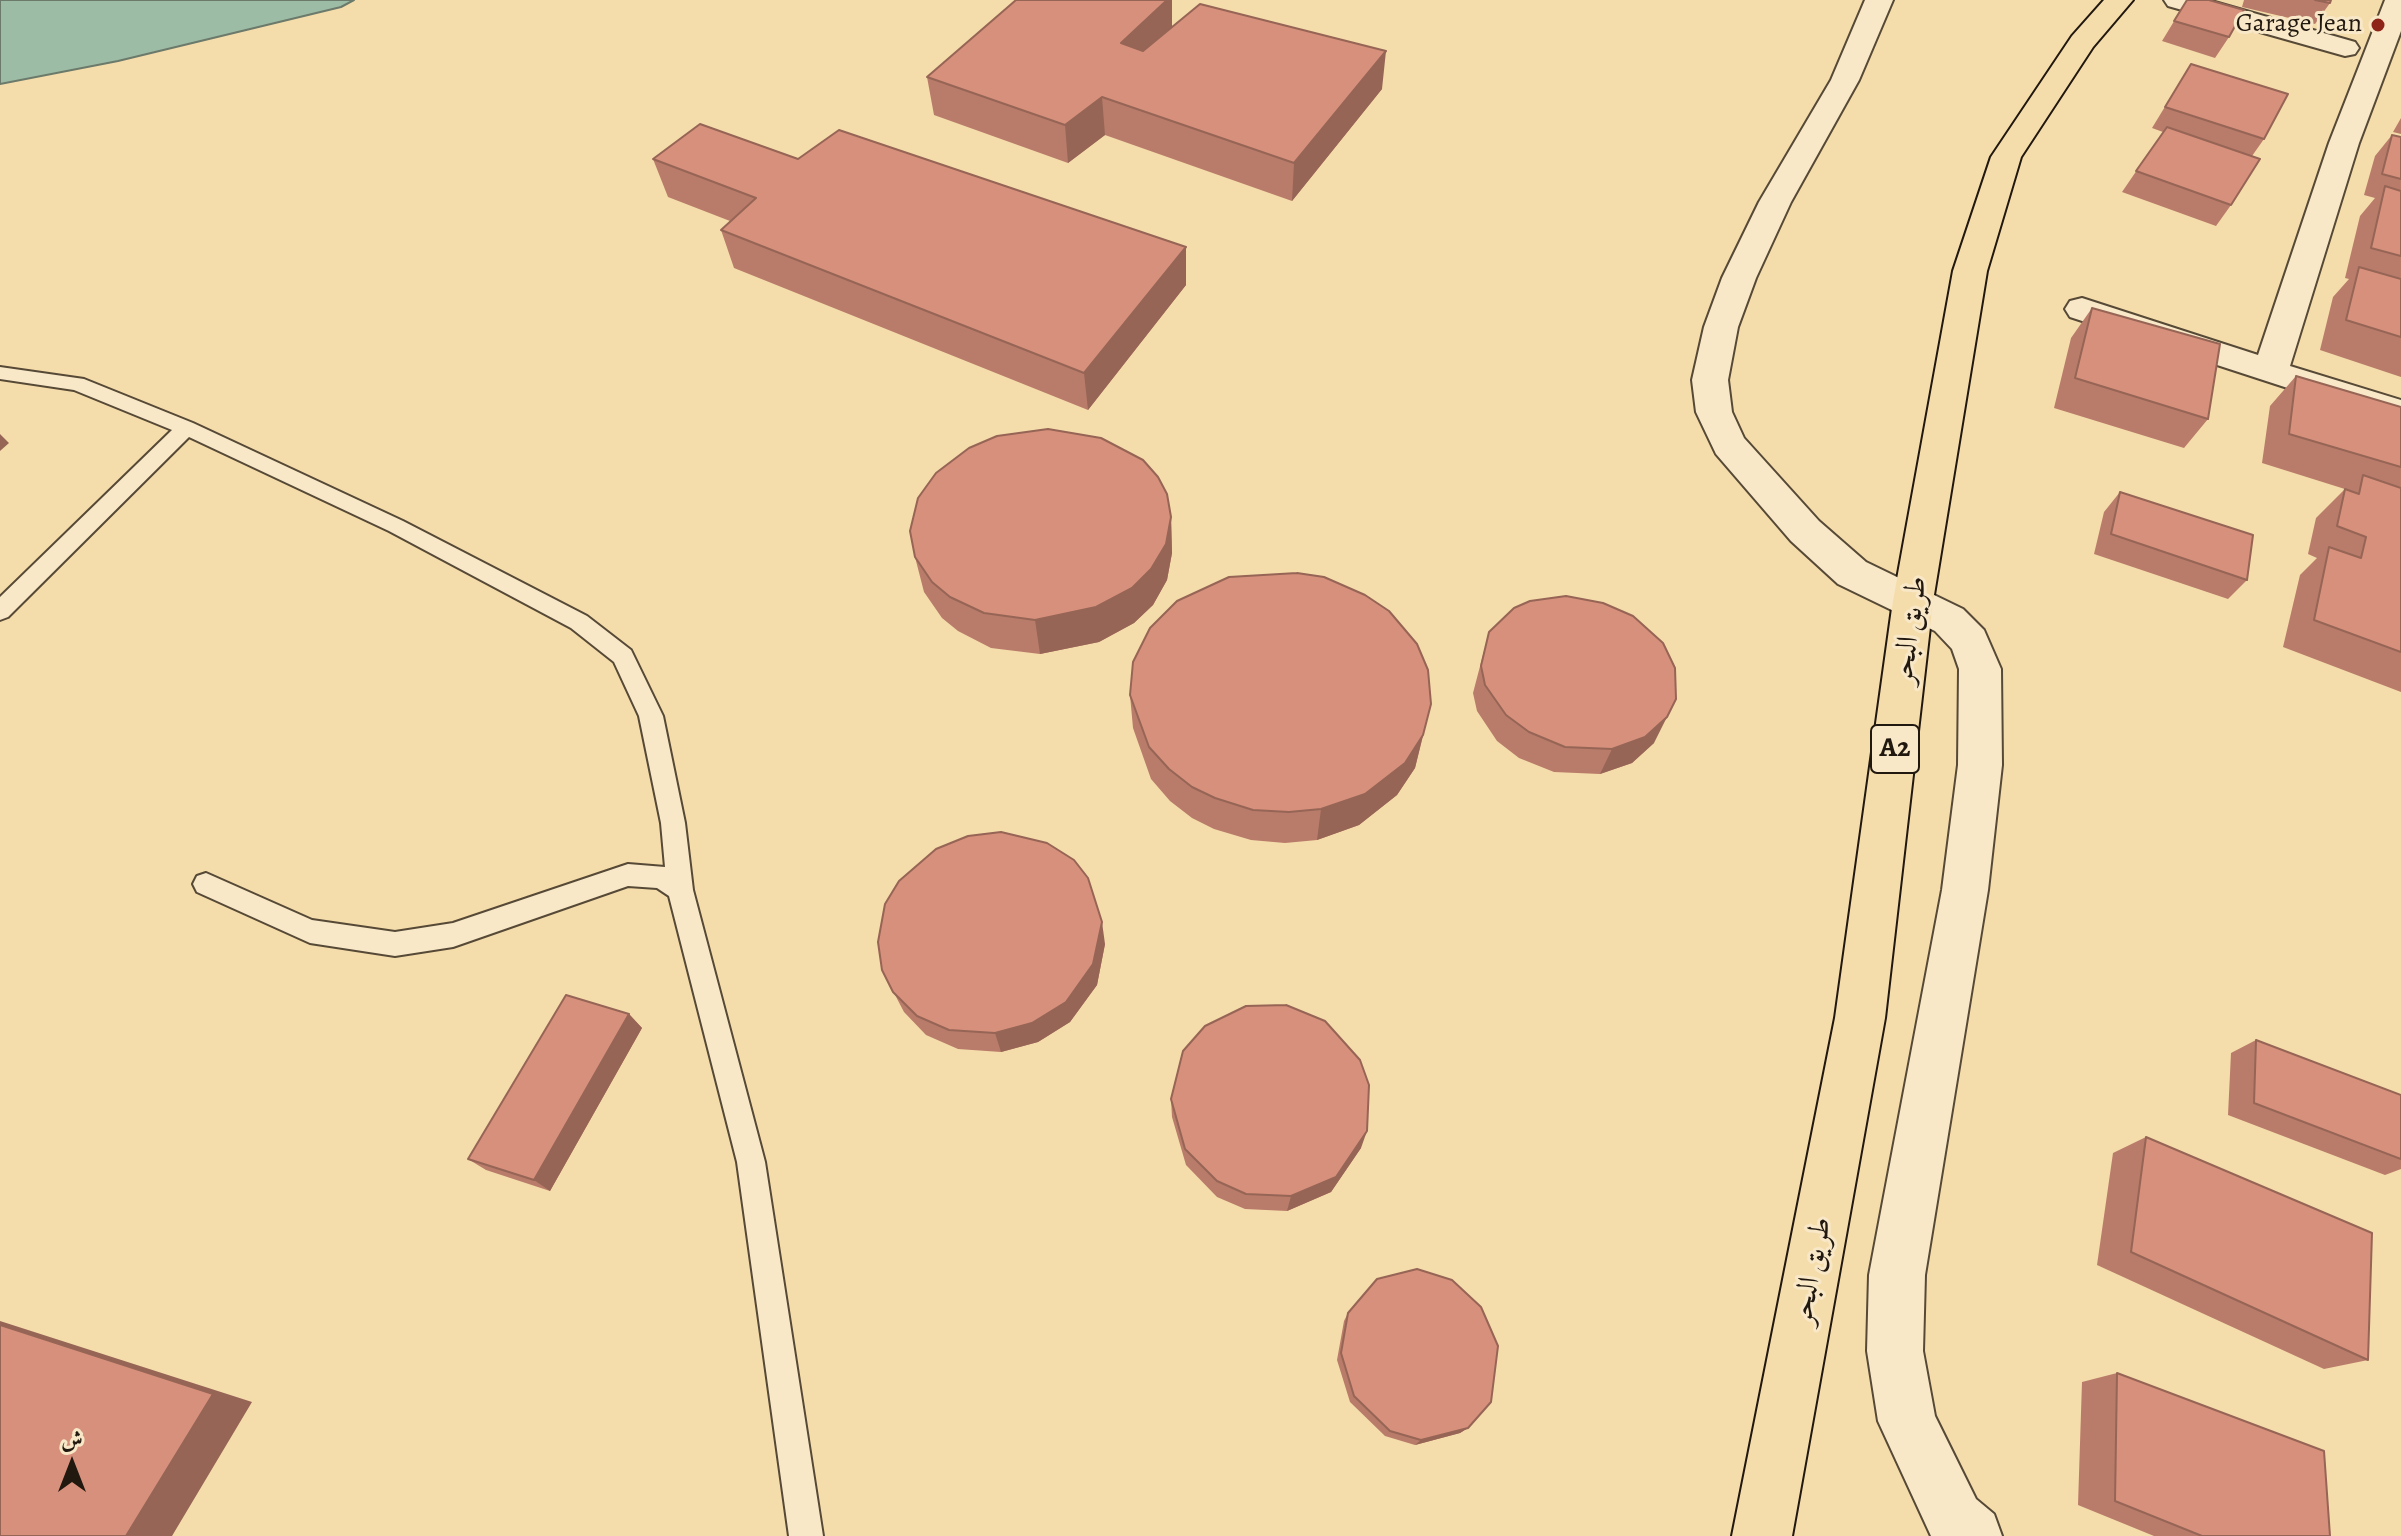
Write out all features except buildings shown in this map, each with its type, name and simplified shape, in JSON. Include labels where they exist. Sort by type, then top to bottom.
[{"type":"main road","name":"طريق البحر","points":[[1762,1536],[1860,1018],[1913,601],[1970,271],[2006,157],[2082,42],[2119,0]]},
{"type":"street","points":[[1879,0],[1838,94],[1775,202],[1739,278],[1721,327],[1710,380],[1714,412],[1729,445],[1805,531],[1852,573],[1949,620],[1976,654],[1981,737],[1965,890],[1897,1275],[1895,1351],[1907,1421],[1955,1520],[1972,1536]]},
{"type":"street","points":[[2178,0],[2345,48]]},
{"type":"street","points":[[2270,372],[2344,143],[2389,60],[2399,0]]},
{"type":"street","points":[[2082,309],[2401,413]]},
{"type":"lane","points":[[0,373],[77,384],[186,428],[396,526],[579,622],[623,656],[651,716],[673,823],[680,890],[751,1162],[806,1536]]},
{"type":"lane","points":[[0,611],[186,428]]},
{"type":"lane","points":[[206,884],[310,931],[395,944],[453,935],[628,875],[662,877],[680,890]]},
{"type":"shaded area","points":[[0,0],[354,0],[341,7],[118,61],[0,84]]},
{"type":"place","name":"Garage Jean","points":[[2378,25]]}]
